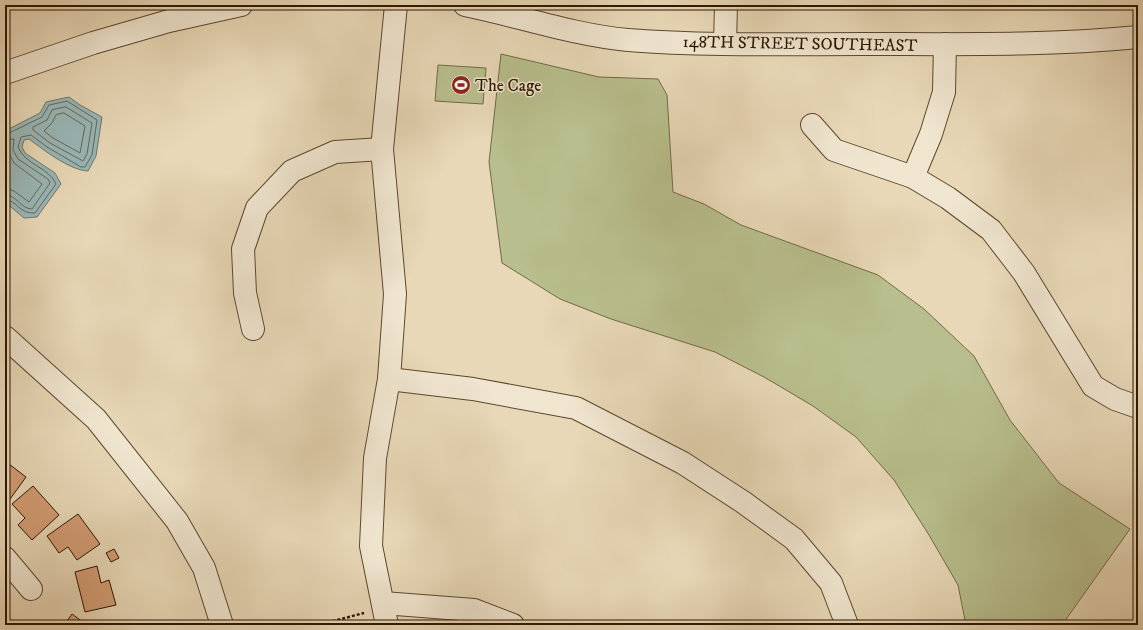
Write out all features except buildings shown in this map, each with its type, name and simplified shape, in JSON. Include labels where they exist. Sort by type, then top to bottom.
[{"type":"street","points":[[5,73],[93,43],[167,13],[241,5]]},
{"type":"street","points":[[396,5],[382,148],[395,294],[389,379],[375,458],[371,546],[385,612],[474,610],[513,625]]},
{"type":"street","name":"148TH STREET SOUTHEAST","points":[[465,5],[559,28],[627,40],[725,44],[945,44],[1082,42],[1138,37]]},
{"type":"street","points":[[725,44],[726,5]]},
{"type":"street","points":[[913,177],[931,134],[944,92],[945,44]]},
{"type":"street","points":[[812,125],[834,150],[913,177],[948,198],[991,230],[1024,273],[1093,386],[1115,399],[1138,407]]},
{"type":"street","points":[[253,329],[245,293],[243,249],[257,208],[292,170],[335,152],[382,148]]},
{"type":"street","points":[[5,337],[96,419],[177,521],[204,568],[222,625]]},
{"type":"street","points":[[389,379],[473,389],[576,408],[683,464],[743,502],[794,539],[831,583],[847,625]]},
{"type":"street","points":[[5,558],[31,589]]},
{"type":"path","points":[[318,625],[385,612]]},
{"type":"green space","points":[[501,54],[599,77],[658,79],[667,95],[673,192],[704,204],[741,225],[878,275],[924,309],[974,356],[1010,420],[1059,483],[1130,529],[1062,625],[966,625],[958,585],[929,535],[894,480],[856,437],[813,406],[764,377],[715,352],[611,319],[560,299],[502,263],[489,162]]},
{"type":"green space","name":"The Cage","points":[[438,65],[486,68],[483,104],[435,101]]},
{"type":"water","points":[[69,97],[102,117],[96,156],[88,171],[81,170],[57,159],[29,139],[24,140],[22,147],[25,153],[55,173],[61,184],[37,217],[24,218],[5,202],[5,131],[40,113],[46,102]]},
{"type":"place","name":"The Cage","points":[[461,85]]}]
